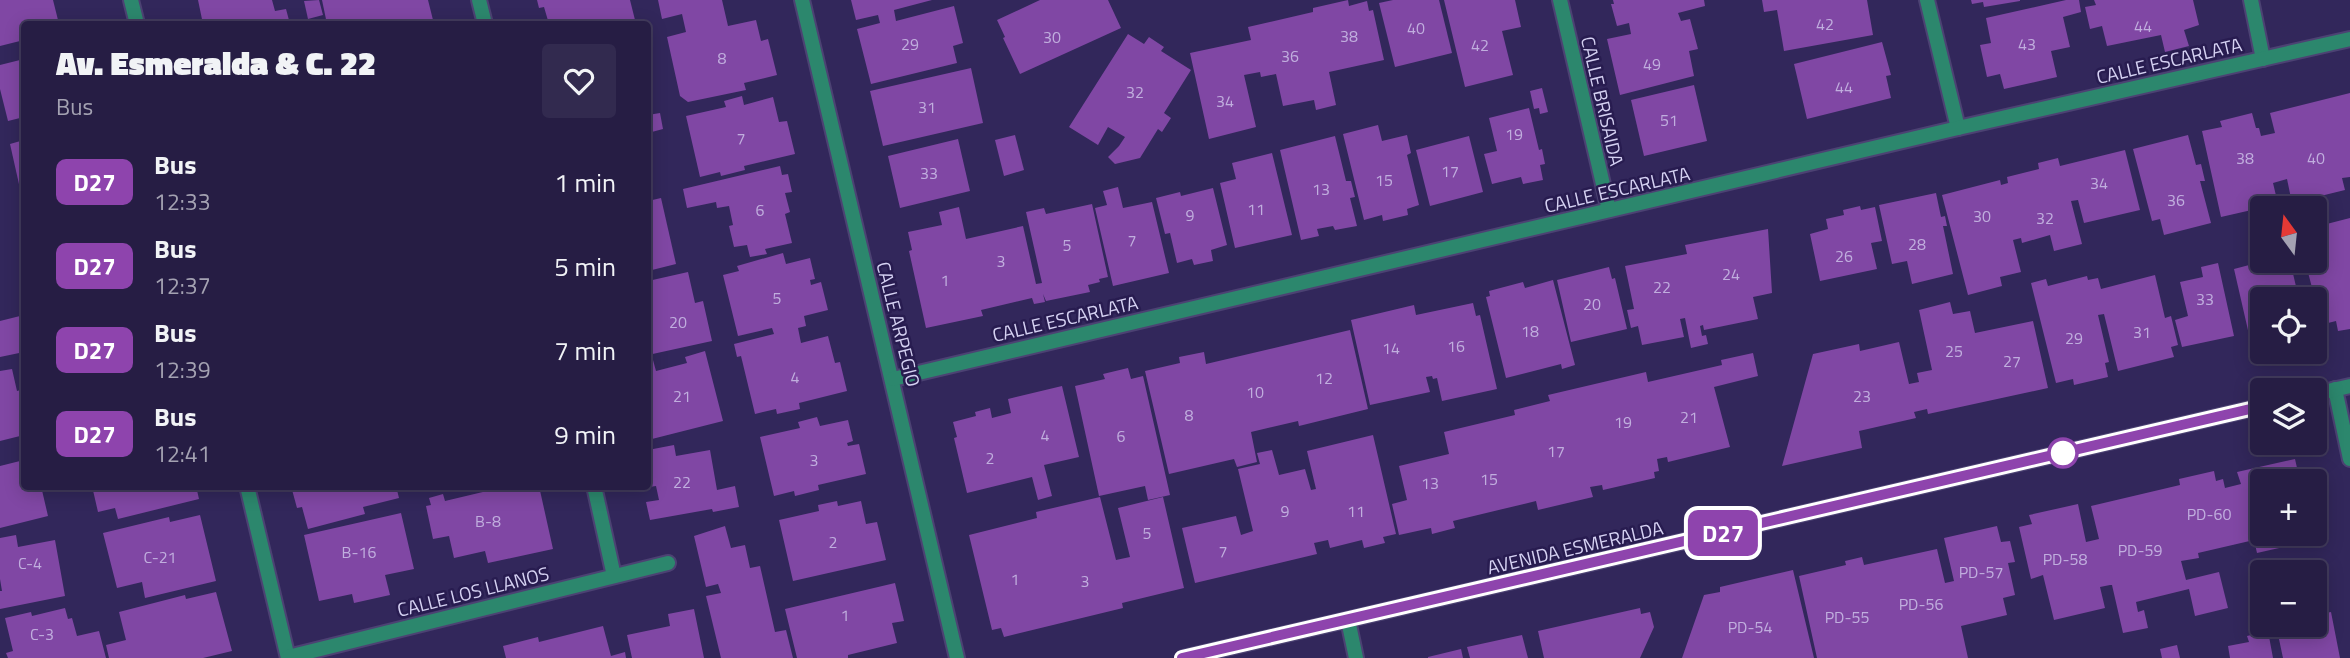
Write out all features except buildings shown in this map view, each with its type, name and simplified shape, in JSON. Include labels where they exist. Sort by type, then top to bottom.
[{"type":"street","points":[[131,0],[136,21]]},
{"type":"street","points":[[480,0],[484,21]]},
{"type":"street","name":"CALLE ARPEGIO","points":[[802,0],[957,658]]},
{"type":"street","name":"CALLE BRISAIDA","points":[[1560,0],[1609,210]]},
{"type":"street","points":[[1927,0],[1958,128]]},
{"type":"street","points":[[2251,0],[2263,59]]},
{"type":"street","name":"CALLE ESCARLATA","points":[[893,379],[2350,38]]},
{"type":"street","points":[[2327,391],[2350,386]]},
{"type":"street","points":[[2334,389],[2350,459]]},
{"type":"street","name":"AVENIDA ESMERALDA","points":[[1183,658],[2250,409]]},
{"type":"street","points":[[248,490],[288,657]]},
{"type":"street","points":[[595,490],[614,576]]},
{"type":"street","name":"CALLE LOS LLANOS","points":[[288,657],[668,563]]},
{"type":"street","points":[[1348,620],[1356,658]]},
{"type":"bus line","name":"D27","points":[[1182,658],[2250,409]]}]
